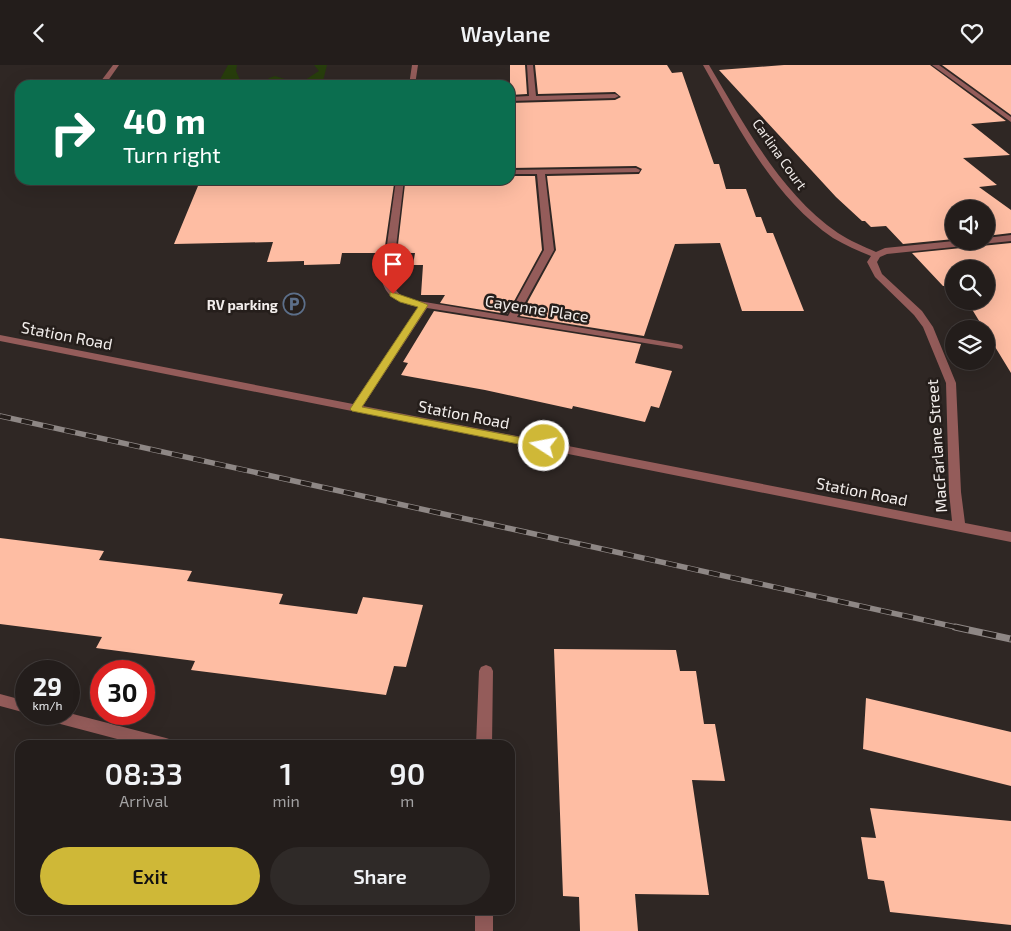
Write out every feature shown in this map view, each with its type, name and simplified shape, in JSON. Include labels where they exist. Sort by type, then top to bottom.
[{"type":"street","points":[[105,80],[116,65]]},
{"type":"street","points":[[413,80],[415,65]]},
{"type":"street","points":[[530,65],[533,98]]},
{"type":"street","name":"Carlina Court","points":[[706,65],[758,150],[790,195],[835,235],[876,255]]},
{"type":"street","points":[[935,65],[1011,120]]},
{"type":"street","points":[[515,99],[615,96]]},
{"type":"street","points":[[515,172],[636,170]]},
{"type":"street","points":[[511,319],[549,250],[541,171]]},
{"type":"street","name":"Cayenne Place","points":[[399,185],[387,277],[388,287],[393,294],[403,300],[678,347]]},
{"type":"street","points":[[995,240],[1011,238]]},
{"type":"street","points":[[876,255],[885,251],[945,245]]},
{"type":"street","name":"MacFarlane Street","points":[[876,255],[872,262],[878,275],[918,313],[928,327],[951,383],[955,492],[959,526]]},
{"type":"street","points":[[355,409],[424,305]]},
{"type":"street","name":"Station Road","points":[[0,339],[1011,537]]},
{"type":"street","points":[[484,740],[486,671]]},
{"type":"street","points":[[0,700],[15,704]]},
{"type":"street","points":[[80,722],[147,740]]},
{"type":"street","points":[[484,915],[484,931]]},
{"type":"green space","points":[[228,65],[237,65],[236,71],[240,80],[220,80]]},
{"type":"green space","points":[[314,65],[327,65],[323,80],[305,80],[319,71]]},
{"type":"green space","points":[[275,76],[297,80],[268,80]]},
{"type":"building","points":[[510,65],[525,65],[527,94],[515,95],[515,80],[510,80]]},
{"type":"building","points":[[535,65],[667,65],[672,73],[682,72],[714,164],[719,164],[726,189],[746,189],[756,217],[761,217],[767,233],[773,233],[804,311],[742,311],[720,243],[675,244],[644,336],[520,316],[556,250],[547,176],[639,174],[642,169],[636,166],[515,168],[515,103],[615,100],[621,97],[615,92],[538,94]]},
{"type":"building","points":[[784,65],[930,65],[1006,121],[971,124],[1010,155],[963,158],[997,185],[979,187],[1011,210],[1011,233],[995,235],[995,200],[945,200],[945,240],[903,244],[886,226],[871,227],[836,197],[719,70]]},
{"type":"building","points":[[942,65],[1011,65],[1011,115]]},
{"type":"building","points":[[515,176],[535,176],[542,250],[507,314],[440,303],[445,295],[421,295],[423,265],[413,265],[415,253],[397,253],[405,185],[515,185]]},
{"type":"building","points":[[394,185],[384,253],[342,253],[340,264],[304,265],[304,261],[267,262],[273,242],[174,244],[198,186]]},
{"type":"building","points":[[1011,243],[1011,373],[995,347],[995,320],[979,320],[972,310],[995,310],[995,260],[945,260],[945,286],[943,286],[912,253],[945,250],[995,250],[995,245]]},
{"type":"building","points":[[434,311],[641,344],[635,363],[672,371],[659,408],[651,406],[645,422],[573,406],[572,409],[485,390],[401,375],[408,363],[403,362]]},
{"type":"building","points":[[0,538],[104,551],[99,560],[192,571],[187,581],[283,594],[279,604],[357,614],[363,597],[423,605],[406,667],[394,666],[386,695],[191,670],[195,661],[96,648],[102,637],[0,624]]},
{"type":"building","points":[[554,649],[676,650],[680,671],[696,671],[704,724],[715,724],[725,781],[692,780],[709,895],[635,894],[638,931],[580,931],[579,897],[563,896]]},
{"type":"building","points":[[866,698],[1011,732],[1011,786],[863,749]]},
{"type":"building","points":[[870,808],[1011,821],[1011,925],[890,912],[884,881],[868,879],[861,837],[876,838]]},
{"type":"railway","points":[[0,416],[960,628]]},
{"type":"railway","points":[[955,627],[1011,639]]},
{"type":"place","name":"RV parking","points":[[294,304]]},
{"type":"route","points":[[393,294],[403,300],[424,305],[355,409],[544,446]]}]
